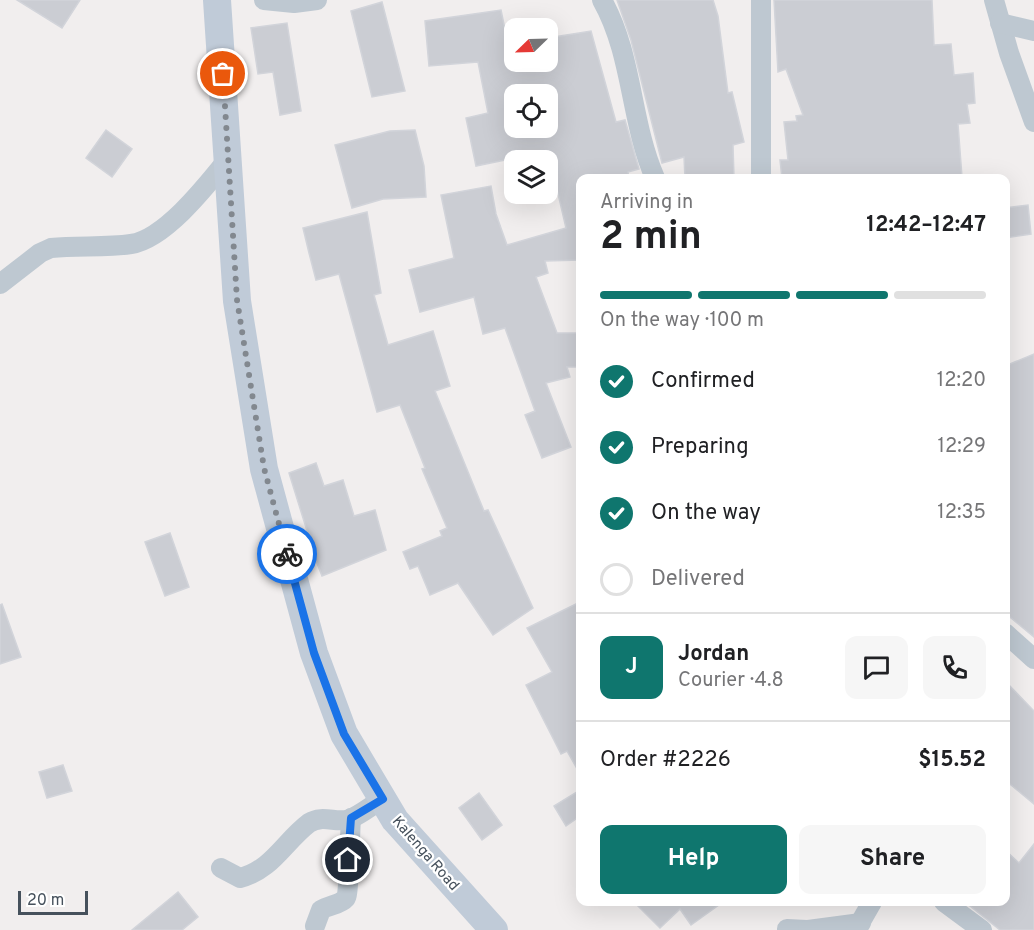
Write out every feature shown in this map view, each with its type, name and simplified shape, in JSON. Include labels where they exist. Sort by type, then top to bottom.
[{"type":"main road","name":"Kalenga Road","points":[[217,0],[237,300],[264,468],[314,653],[344,734],[395,820],[494,930]]},
{"type":"street","points":[[264,0],[294,3],[317,0]]},
{"type":"street","points":[[602,0],[616,32],[645,152],[653,174]]},
{"type":"street","points":[[761,0],[761,174]]},
{"type":"street","points":[[994,0],[1034,122]]},
{"type":"street","points":[[1000,23],[1034,31]]},
{"type":"street","points":[[0,284],[40,253],[51,248],[131,244],[150,236],[200,192],[228,159]]},
{"type":"street","points":[[1010,637],[1034,659]]},
{"type":"street","points":[[221,868],[240,878],[252,875],[262,870],[311,822],[325,818],[343,820],[351,818],[383,799]]},
{"type":"street","points":[[315,926],[321,910],[345,899],[349,893],[348,860],[351,818]]},
{"type":"street","points":[[786,929],[807,930],[859,926],[870,906]]},
{"type":"street","points":[[949,906],[982,930]]},
{"type":"building","points":[[17,0],[80,0],[62,28]]},
{"type":"building","points":[[617,0],[713,0],[718,16],[728,93],[732,92],[744,142],[733,145],[734,174],[685,174],[684,157],[662,163],[631,40]]},
{"type":"building","points":[[774,0],[932,0],[934,45],[951,44],[954,75],[973,73],[975,103],[967,104],[970,123],[958,124],[962,174],[782,174],[780,160],[788,160],[784,122],[797,121],[796,116],[803,115],[786,69],[778,72]]},
{"type":"building","points":[[382,2],[405,91],[372,97],[351,11]]},
{"type":"building","points":[[501,10],[504,25],[504,72],[558,72],[558,36],[591,31],[616,122],[625,120],[639,169],[628,172],[628,174],[576,174],[576,260],[545,261],[548,273],[536,277],[557,333],[576,333],[576,367],[567,367],[570,377],[546,383],[571,447],[542,458],[525,415],[535,411],[505,328],[483,334],[474,297],[420,312],[409,270],[454,258],[441,195],[491,186],[496,214],[507,245],[566,228],[558,194],[558,150],[504,150],[504,160],[476,166],[466,118],[488,113],[478,62],[429,66],[425,21]]},
{"type":"building","points":[[287,23],[301,111],[280,115],[273,72],[258,74],[251,28]]},
{"type":"building","points":[[106,130],[132,149],[112,177],[86,158]]},
{"type":"building","points":[[415,130],[424,166],[426,197],[383,199],[352,208],[335,145],[390,131]]},
{"type":"building","points":[[1028,205],[1031,234],[1010,237],[1010,207]]},
{"type":"building","points":[[367,212],[381,293],[374,295],[388,345],[433,331],[450,386],[435,391],[484,511],[488,510],[533,608],[493,635],[458,583],[430,595],[418,566],[410,569],[403,552],[442,536],[440,531],[447,528],[422,469],[425,468],[400,405],[377,412],[339,274],[316,280],[303,228]]},
{"type":"building","points":[[1034,354],[1034,637],[1010,617],[1010,364]]},
{"type":"building","points":[[316,463],[324,486],[343,480],[354,516],[375,510],[386,550],[322,576],[306,535],[308,534],[289,473]]},
{"type":"building","points":[[170,533],[189,587],[165,596],[145,542]]},
{"type":"building","points":[[2,604],[21,657],[0,664],[0,605]]},
{"type":"building","points":[[576,604],[576,767],[567,751],[561,754],[526,685],[552,672],[527,628]]},
{"type":"building","points":[[1010,686],[1034,711],[1034,804],[1010,784]]},
{"type":"building","points":[[63,765],[72,791],[47,798],[39,772]]},
{"type":"building","points":[[576,792],[576,819],[566,826],[554,806]]},
{"type":"building","points":[[479,793],[502,825],[482,840],[459,808]]},
{"type":"building","points":[[1034,844],[1034,930],[1000,930],[970,906],[1010,906],[1010,855],[1019,863]]},
{"type":"building","points":[[178,892],[198,917],[182,930],[132,930]]},
{"type":"building","points":[[638,906],[717,906],[691,925],[680,909],[660,928]]},
{"type":"way so far","points":[[223,74],[237,300],[264,468],[287,554]]},
{"type":"route","points":[[287,554],[314,653],[344,734],[383,799],[351,818],[348,860]]}]
